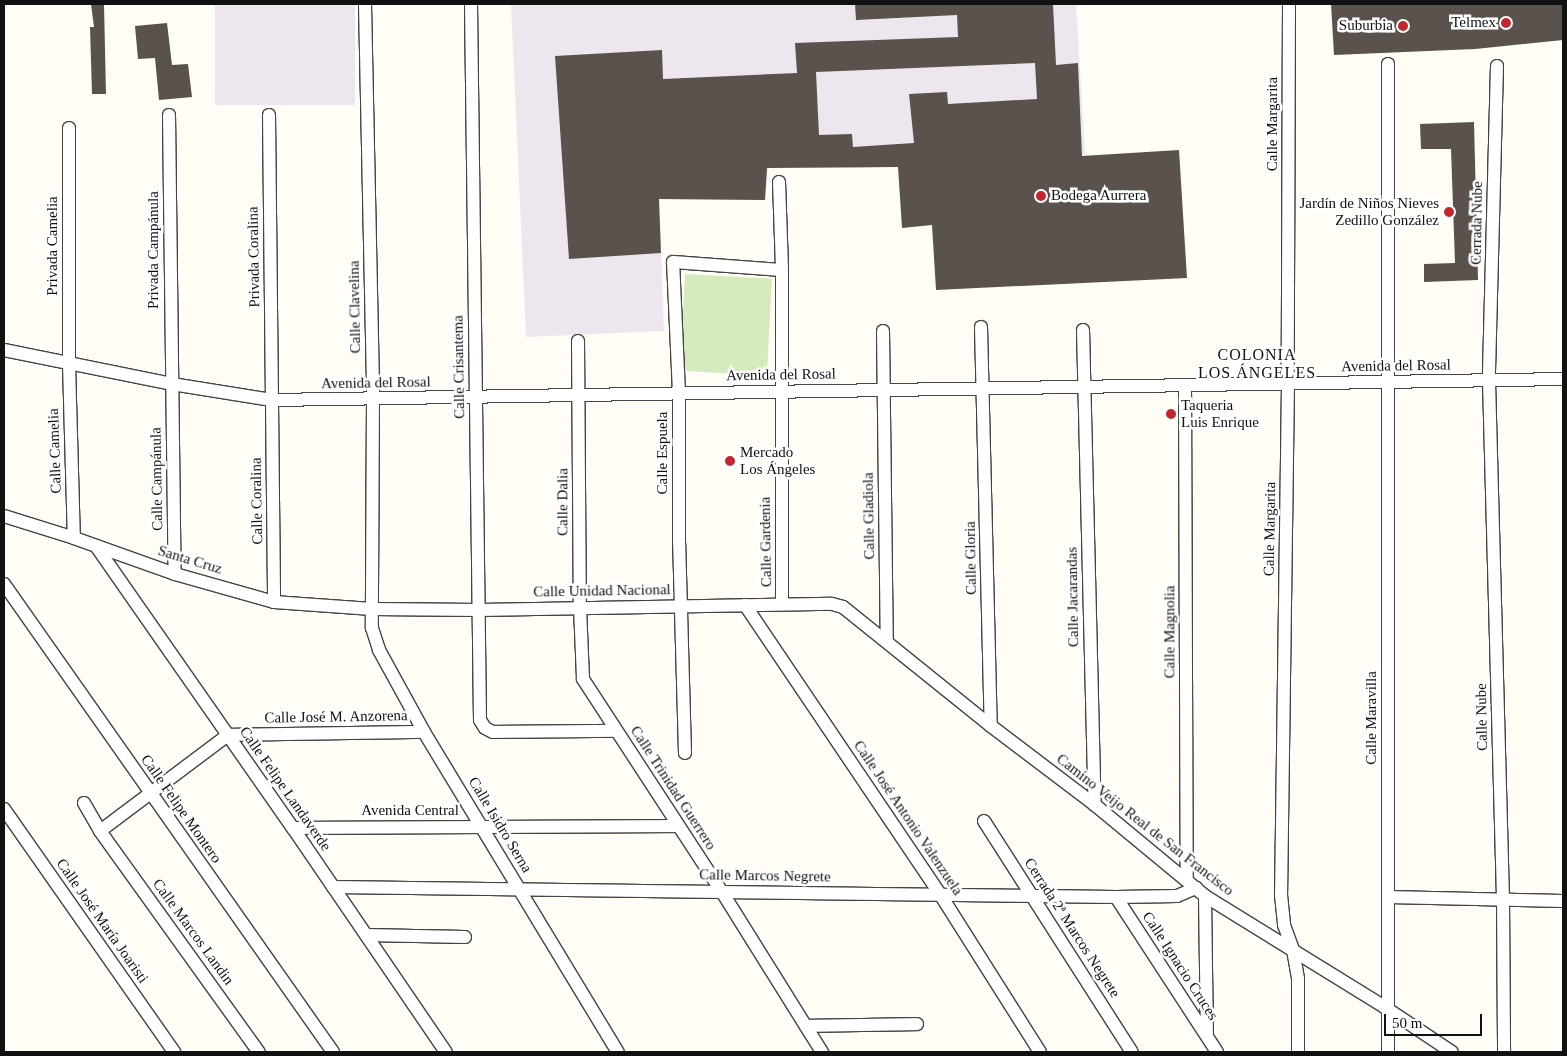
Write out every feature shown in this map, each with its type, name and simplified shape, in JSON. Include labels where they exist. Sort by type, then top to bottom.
[{"type":"street","name":"Calle Clavelina","points":[[365,4],[373,399],[372,609]]},
{"type":"street","name":"Calle Crisantema","points":[[471,4],[480,720],[485,728],[493,732],[616,732]]},
{"type":"street","name":"Calle Margarita","points":[[1289,4],[1288,384],[1281,895],[1284,925],[1293,950],[1298,979],[1298,1052]]},
{"type":"street","name":"Calle Maravilla","points":[[1388,64],[1388,897],[1386,1008],[1388,1052]]},
{"type":"street","name":"Cerrada Nube","points":[[1489,381],[1497,66]]},
{"type":"street","name":"Privada Coralina","points":[[269,115],[272,400]]},
{"type":"street","name":"Privada Campánula","points":[[169,116],[172,384]]},
{"type":"street","name":"Privada Camelia","points":[[69,128],[69,364]]},
{"type":"street","name":"Calle Gardenia","points":[[779,182],[782,270],[780,391],[782,604]]},
{"type":"street","name":"Calle Espuela","points":[[686,754],[681,606],[679,393],[673,262],[782,270]]},
{"type":"street","name":"Calle Gloria","points":[[981,327],[991,726]]},
{"type":"street","name":"Calle Jacarandas","points":[[1084,330],[1095,806]]},
{"type":"street","name":"Calle Gladiola","points":[[883,331],[887,641]]},
{"type":"street","name":"Calle Dalia","points":[[578,341],[580,607]]},
{"type":"street","name":"Avenida del Rosal","points":[[4,350],[172,384],[272,400],[579,396],[883,389],[1563,380]]},
{"type":"street","name":"Calle Camelia","points":[[69,364],[74,538]]},
{"type":"street","name":"Calle Nube","points":[[1489,381],[1503,900],[1504,1052]]},
{"type":"street","name":"Calle Campánula","points":[[172,384],[175,574]]},
{"type":"street","name":"Calle Magnolia","points":[[1185,385],[1196,888],[1207,1036]]},
{"type":"street","name":"Calle Coralina","points":[[272,400],[274,602]]},
{"type":"street","name":"Santa Cruz","points":[[4,516],[74,538],[175,574],[274,602],[372,609]]},
{"type":"street","name":"Calle Felipe Landaverde","points":[[96,546],[293,828],[446,1052]]},
{"type":"street","name":"Calle Felipe Montero","points":[[4,584],[333,1052]]},
{"type":"street","name":"Camino Veijo Real de San Francisco","points":[[832,604],[844,607],[1196,888],[1452,1052]]},
{"type":"street","name":"Calle Unidad Nacional","points":[[372,609],[479,610],[832,604]]},
{"type":"street","name":"Calle José Antonio Valenzuela","points":[[745,605],[940,894],[1040,1052]]},
{"type":"street","name":"Calle Trinidad Guerrero","points":[[580,607],[583,679],[677,826],[722,892],[822,1052]]},
{"type":"street","name":"Calle Isidro Serna","points":[[372,609],[372,628],[379,650],[424,732],[618,1052]]},
{"type":"street","name":"Calle José M. Anzorena","points":[[228,735],[424,732]]},
{"type":"street","points":[[100,830],[228,735]]},
{"type":"street","name":"Calle Marcos Landin","points":[[84,803],[100,830],[259,1052]]},
{"type":"street","name":"Calle José María Joaristi","points":[[4,809],[174,1052]]},
{"type":"street","name":"Cerrada 2ª Marcos Negrete","points":[[984,820],[1132,1052]]},
{"type":"street","name":"Avenida Central","points":[[293,828],[677,826]]},
{"type":"street","name":"Calle Marcos Negrete","points":[[332,887],[1116,897],[1177,896],[1196,888]]},
{"type":"street","name":"Calle Ignacio Cruces","points":[[1116,897],[1217,1052]]},
{"type":"street","points":[[1388,897],[1563,901]]},
{"type":"street","points":[[366,935],[465,938]]},
{"type":"street","points":[[806,1026],[917,1024]]},
{"type":"shaded area","points":[[215,4],[355,4],[355,105],[215,105]]},
{"type":"shaded area","points":[[511,4],[1076,4],[1085,155],[867,168],[768,168],[765,200],[659,199],[664,331],[526,337]]},
{"type":"green space","points":[[685,274],[772,279],[767,375],[680,371]]},
{"type":"building","points":[[91,4],[104,4],[106,94],[92,94],[90,27],[94,27]]},
{"type":"building","points":[[855,4],[1053,4],[1056,65],[1078,63],[1082,156],[1179,150],[1187,278],[936,290],[932,225],[902,228],[898,167],[767,168],[765,200],[659,199],[661,253],[569,259],[555,56],[662,50],[663,79],[797,73],[795,43],[958,37],[957,15],[856,20]],"holes":[[[1035,63],[1037,99],[948,104],[947,92],[909,94],[914,143],[853,147],[852,134],[819,135],[816,72]]]},
{"type":"building","name":"Suburbia","points":[[1331,4],[1563,4],[1563,40],[1475,49],[1334,55]]},
{"type":"building","points":[[167,23],[172,65],[188,64],[192,97],[159,100],[155,58],[138,59],[135,26]]},
{"type":"building","points":[[1474,122],[1478,280],[1424,282],[1424,264],[1455,263],[1451,149],[1421,149],[1420,124]]},
{"type":"place","name":"Telmex","points":[[1506,23]]},
{"type":"place","name":"Suburbia","points":[[1403,26]]},
{"type":"place","name":"Bodega Aurrera","points":[[1041,196]]},
{"type":"place","name":"Jardín de Niños Nieves Zedillo González","points":[[1449,212]]},
{"type":"place","name":"Taqueria Luis Enrique","points":[[1171,414]]},
{"type":"place","name":"Mercado Los Ángeles","points":[[730,461]]},
{"type":"district","name":"COLONIA LOS ÁNGELES","points":[[1257,364]]}]
